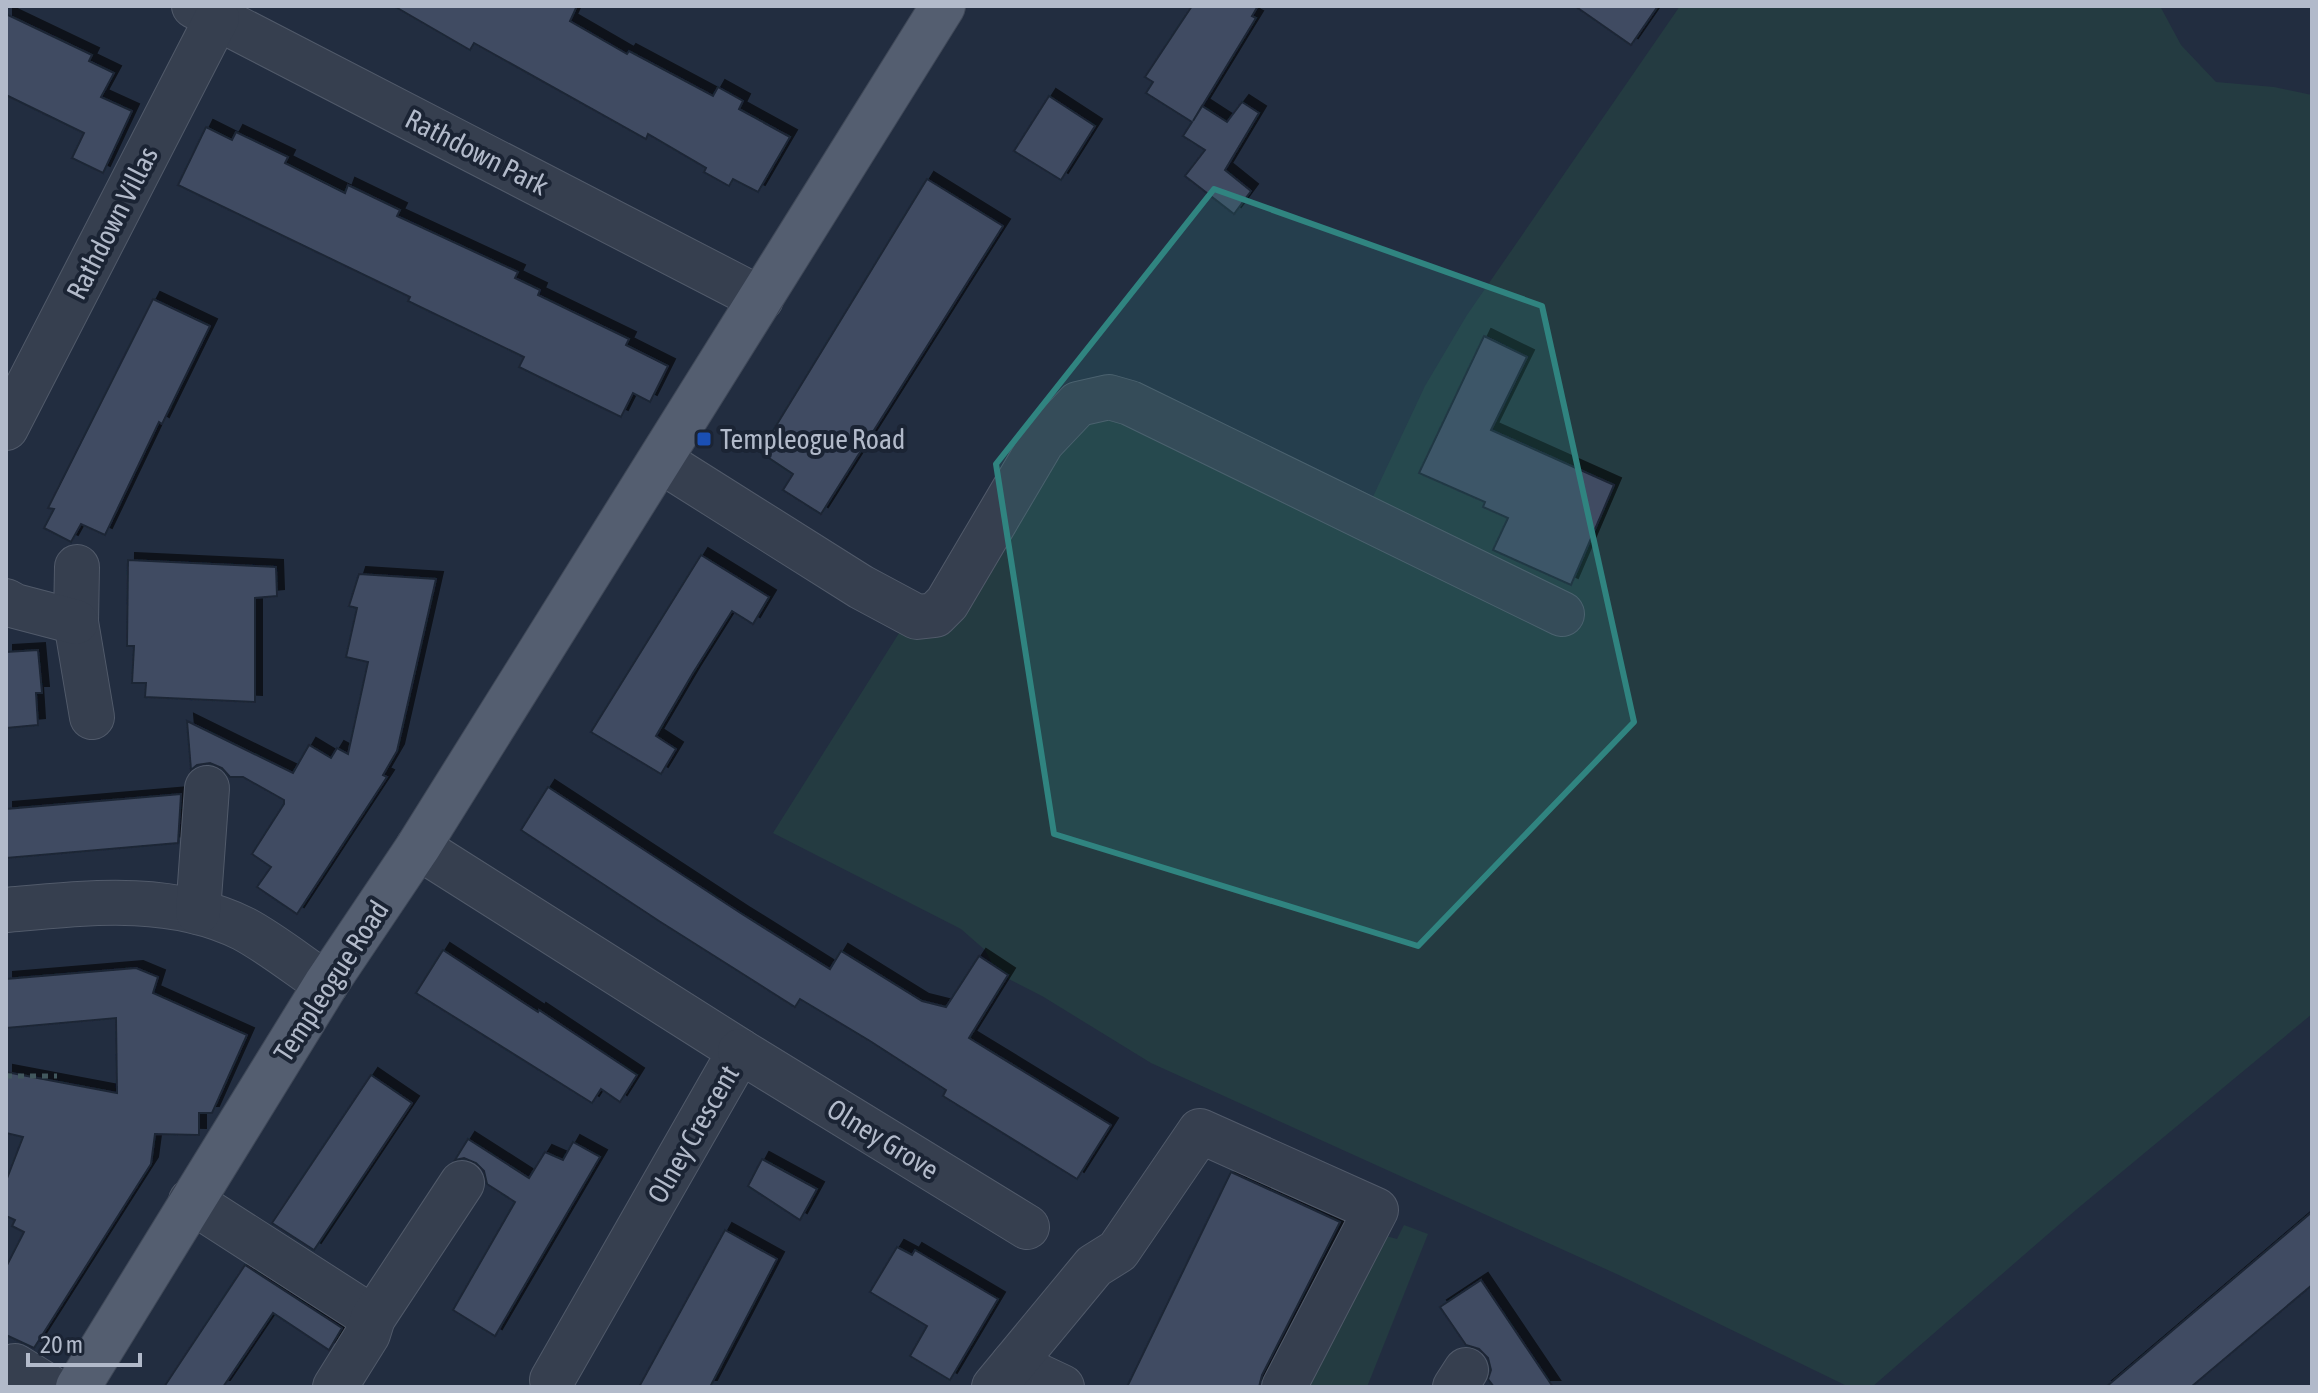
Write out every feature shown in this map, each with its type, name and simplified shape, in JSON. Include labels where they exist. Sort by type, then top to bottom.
[{"type":"main road","name":"Templeogue Road","points":[[78,1387],[326,984],[418,847],[943,6]]},
{"type":"street","name":"Rathdown Park","points":[[206,12],[761,299]]},
{"type":"street","name":"Rathdown Villas","points":[[6,428],[206,12]]},
{"type":"street","points":[[661,461],[861,587],[917,617],[935,615],[947,603],[1042,442],[1078,404],[1109,397],[1130,403],[1562,614]]},
{"type":"street","points":[[77,567],[76,622],[92,717]]},
{"type":"street","points":[[6,601],[76,622]]},
{"type":"street","points":[[198,912],[207,788]]},
{"type":"street","name":"Olney Crescent","points":[[418,847],[740,1051],[552,1380]]},
{"type":"street","points":[[6,910],[97,902],[172,906],[198,912],[244,929],[326,984]]},
{"type":"street","name":"Olney Grove","points":[[740,1051],[1027,1227]]},
{"type":"street","points":[[1062,1387],[1004,1375],[1094,1266],[1118,1251],[1200,1131],[1376,1210],[1284,1387]]},
{"type":"street","points":[[335,1387],[368,1334],[373,1318],[462,1183]]},
{"type":"street","points":[[191,1201],[373,1318]]},
{"type":"path","points":[[6,1076],[57,1076]]},
{"type":"highlighted area","points":[[1214,189],[1542,306],[1634,722],[1418,946],[1054,834],[996,464]]},
{"type":"green space","points":[[1680,6],[2160,6],[2181,45],[2216,82],[2274,87],[2312,95],[2312,1014],[2077,1209],[1872,1387],[1849,1387],[1621,1276],[1151,1063],[1042,996],[997,973],[985,950],[961,929],[773,833],[901,630],[1077,425],[1109,416],[1355,535],[1425,386],[1467,315]]},
{"type":"green space","points":[[1404,1225],[1428,1234],[1367,1387],[1300,1387],[1382,1235],[1397,1239]]},
{"type":"building","points":[[394,6],[577,6],[570,21],[627,54],[629,51],[713,96],[718,87],[743,101],[739,109],[790,137],[758,192],[733,179],[729,186],[704,172],[706,168],[648,134],[646,139],[474,43],[470,50]]},
{"type":"building","points":[[1192,6],[1258,6],[1252,16],[1256,18],[1202,106],[1227,122],[1242,102],[1259,113],[1225,170],[1251,191],[1234,214],[1185,176],[1205,150],[1183,136],[1192,122],[1146,93],[1153,82],[1145,77]]},
{"type":"building","points":[[1575,6],[1658,6],[1631,45]]},
{"type":"building","points":[[6,14],[92,55],[89,61],[114,73],[101,97],[132,111],[103,173],[72,158],[84,133],[6,95]]},
{"type":"building","points":[[1049,96],[1095,126],[1061,180],[1014,151]]},
{"type":"building","points":[[206,127],[232,140],[236,132],[288,157],[285,163],[345,193],[348,185],[400,210],[397,216],[518,272],[515,278],[540,290],[538,295],[629,339],[626,345],[668,366],[650,402],[633,393],[621,417],[519,367],[524,357],[408,301],[410,297],[178,185]]},
{"type":"building","points":[[927,179],[1003,226],[821,514],[783,490],[793,474],[760,452]]},
{"type":"building","points":[[153,299],[210,326],[162,424],[159,422],[105,535],[81,524],[71,542],[44,528],[54,509],[48,508]]},
{"type":"building","points":[[1484,336],[1527,357],[1491,430],[1614,485],[1571,585],[1493,550],[1508,518],[1483,507],[1485,502],[1419,473]]},
{"type":"building","points":[[701,555],[769,597],[753,624],[732,611],[693,673],[656,736],[676,749],[661,774],[591,732]]},
{"type":"building","points":[[128,560],[276,567],[277,596],[255,598],[255,702],[145,697],[146,683],[132,683],[134,646],[127,646]]},
{"type":"building","points":[[359,574],[436,579],[397,751],[383,775],[387,777],[297,914],[257,887],[271,867],[252,854],[284,800],[243,777],[230,777],[222,768],[210,763],[197,765],[191,770],[187,721],[293,773],[309,745],[331,758],[337,748],[348,754],[368,662],[346,657],[357,608],[349,606]]},
{"type":"building","points":[[38,650],[42,693],[36,693],[38,725],[6,728],[6,652]]},
{"type":"building","points":[[548,787],[830,969],[841,951],[922,1001],[946,1007],[979,956],[1008,975],[969,1038],[1111,1125],[1077,1179],[943,1096],[946,1090],[870,1041],[800,999],[795,1007],[521,830]]},
{"type":"building","points":[[181,794],[178,843],[6,858],[6,809]]},
{"type":"building","points":[[443,950],[637,1075],[620,1102],[601,1089],[592,1103],[416,993]]},
{"type":"building","points":[[136,968],[158,977],[153,993],[247,1035],[212,1113],[199,1113],[199,1135],[155,1134],[151,1164],[34,1348],[6,1335],[6,1267],[24,1232],[12,1226],[15,1220],[6,1216],[6,1181],[23,1137],[6,1133],[6,1072],[117,1093],[116,1018],[6,1028],[6,979]]},
{"type":"building","points":[[371,1075],[412,1103],[314,1250],[272,1223]]},
{"type":"building","points":[[468,1139],[529,1178],[545,1152],[563,1160],[573,1142],[600,1157],[495,1336],[453,1310],[515,1202],[487,1184],[484,1171],[476,1163],[464,1158],[455,1160]]},
{"type":"building","points":[[762,1159],[817,1189],[800,1220],[748,1186]]},
{"type":"building","points":[[1231,1172],[1340,1222],[1262,1375],[1259,1387],[1127,1387]]},
{"type":"building","points":[[2312,1212],[2312,1285],[2191,1387],[2106,1387]]},
{"type":"building","points":[[725,1230],[777,1259],[710,1387],[639,1387]]},
{"type":"building","points":[[897,1247],[912,1255],[915,1250],[998,1299],[950,1380],[910,1356],[927,1326],[870,1292]]},
{"type":"building","points":[[245,1265],[342,1328],[329,1350],[273,1313],[223,1387],[164,1387]]},
{"type":"building","points":[[1481,1280],[1553,1387],[1494,1387],[1488,1379],[1491,1370],[1488,1358],[1479,1349],[1466,1345],[1440,1307]]},
{"type":"place","name":"Templeogue Road","points":[[704,439]]}]
